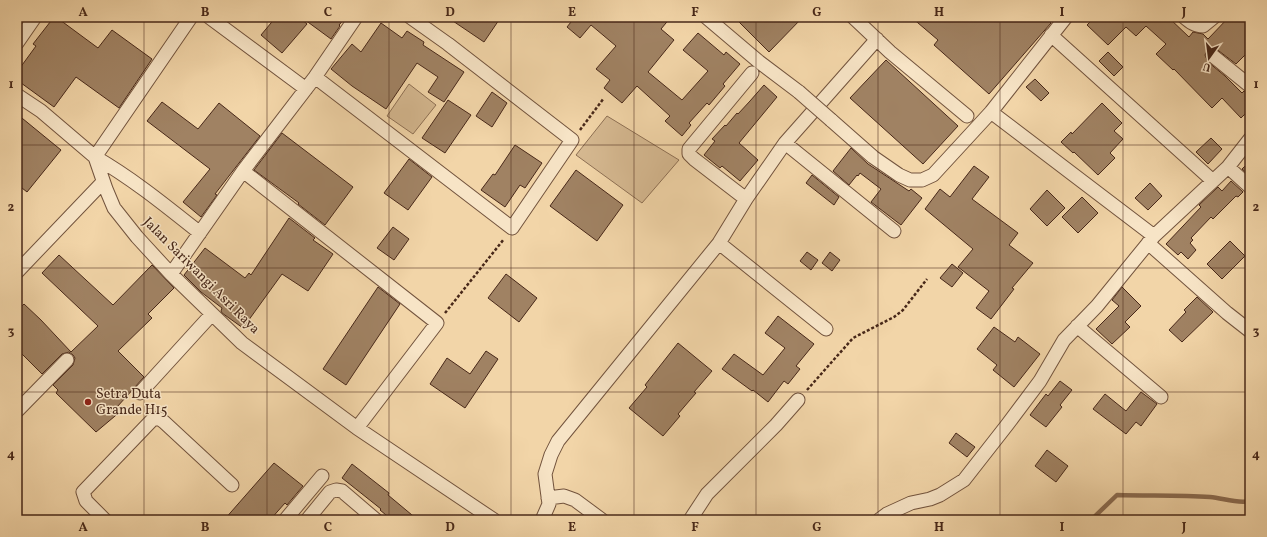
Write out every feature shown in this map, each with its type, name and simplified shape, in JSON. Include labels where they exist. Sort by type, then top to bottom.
[{"type":"street","points":[[17,43],[35,17]]},
{"type":"street","points":[[95,157],[191,17]]},
{"type":"street","points":[[209,17],[306,89]]},
{"type":"street","points":[[171,274],[244,171],[315,77],[356,17]]},
{"type":"street","points":[[315,77],[512,228],[572,140],[448,44],[410,17]]},
{"type":"street","points":[[706,17],[758,61],[799,92],[873,157],[910,180],[922,180],[933,174],[991,112],[1064,18]]},
{"type":"street","points":[[853,17],[890,52],[967,116]]},
{"type":"street","points":[[1184,17],[1198,26],[1203,26],[1214,17]]},
{"type":"street","points":[[1052,35],[1213,181]]},
{"type":"street","points":[[542,520],[549,504],[545,474],[551,455],[558,441],[719,243],[746,199],[785,143],[877,39]]},
{"type":"street","points":[[1213,56],[1250,86]]},
{"type":"street","points":[[746,199],[694,159],[689,154],[689,149],[752,73]]},
{"type":"street","points":[[17,95],[41,111],[95,157],[136,183],[200,233]]},
{"type":"street","points":[[991,112],[1151,240],[1227,313],[1250,331]]},
{"type":"street","points":[[879,520],[887,514],[911,503],[930,499],[964,480],[1040,381],[1064,340],[1097,306],[1151,240],[1228,167],[1250,139]]},
{"type":"street","points":[[785,143],[894,231]]},
{"type":"street","name":"Jalan Sariwangi Asri Raya","points":[[95,157],[103,182],[114,208],[137,237],[171,274],[242,344],[357,428],[494,520]]},
{"type":"street","points":[[1228,167],[1250,187]]},
{"type":"street","points":[[244,171],[437,323],[357,428]]},
{"type":"street","points":[[17,272],[103,182]]},
{"type":"street","points":[[719,243],[826,329]]},
{"type":"street","points":[[140,392],[212,314]]},
{"type":"street","points":[[1077,326],[1161,397]]},
{"type":"street","points":[[17,411],[67,360]]},
{"type":"street","points":[[690,520],[707,494],[798,400]]},
{"type":"street","points":[[105,520],[86,501],[83,492],[153,419],[164,422],[232,485]]},
{"type":"street","points":[[285,520],[322,476]]},
{"type":"street","points":[[307,520],[330,492],[336,490],[342,491],[376,520]]},
{"type":"street","points":[[548,498],[564,496],[575,500],[602,520]]},
{"type":"path","points":[[572,140],[604,98]]},
{"type":"path","points":[[437,323],[512,228]]},
{"type":"path","points":[[798,400],[854,338],[894,317],[903,310],[927,279]]},
{"type":"shaded area","points":[[409,84],[436,105],[413,134],[387,116]]},
{"type":"shaded area","points":[[607,116],[679,160],[642,203],[576,155]]},
{"type":"building","points":[[54,17],[98,48],[112,30],[152,59],[119,108],[76,77],[54,107],[17,80],[17,72],[36,46],[33,44]]},
{"type":"building","points":[[276,17],[299,17],[307,24],[282,53],[261,35]]},
{"type":"building","points":[[301,17],[346,17],[339,25],[340,26],[331,39]]},
{"type":"building","points":[[447,17],[501,17],[484,42]]},
{"type":"building","points":[[575,17],[671,17],[661,29],[674,40],[648,72],[682,100],[708,71],[683,50],[698,33],[724,55],[726,52],[740,64],[723,84],[725,86],[709,105],[707,103],[689,123],[691,125],[682,136],[665,121],[670,116],[637,86],[622,103],[604,88],[610,80],[596,69],[616,46],[591,25],[580,38],[567,27]]},
{"type":"building","points":[[734,17],[803,17],[769,52]]},
{"type":"building","points":[[911,17],[1045,17],[1051,23],[989,94],[934,45],[938,40]]},
{"type":"building","points":[[1095,17],[1168,17],[1189,37],[1193,32],[1203,34],[1208,39],[1229,17],[1250,17],[1250,50],[1236,64],[1215,48],[1211,48],[1205,55],[1208,62],[1242,93],[1244,91],[1250,94],[1250,109],[1241,118],[1222,98],[1212,108],[1174,69],[1173,70],[1156,54],[1166,44],[1146,26],[1136,36],[1126,27],[1108,45],[1087,25]]},
{"type":"building","points":[[381,23],[402,38],[407,31],[424,42],[423,45],[464,72],[444,102],[428,92],[438,77],[417,63],[386,109],[352,86],[331,69],[352,44],[361,52]]},
{"type":"building","points":[[1108,52],[1123,67],[1114,76],[1099,61]]},
{"type":"building","points":[[886,60],[958,126],[923,164],[850,98]]},
{"type":"building","points":[[1035,79],[1049,93],[1041,101],[1026,87]]},
{"type":"building","points":[[764,85],[777,97],[739,143],[758,160],[740,181],[722,166],[720,168],[704,155],[715,141],[712,139],[737,113],[738,114]]},
{"type":"building","points":[[492,92],[507,103],[492,127],[476,116]]},
{"type":"building","points":[[448,100],[471,115],[445,153],[422,138]]},
{"type":"building","points":[[162,102],[198,129],[219,103],[260,136],[215,194],[217,195],[201,217],[183,202],[210,169],[147,121]]},
{"type":"building","points":[[1102,103],[1122,123],[1114,131],[1123,139],[1110,153],[1115,158],[1098,175],[1061,142],[1071,132],[1072,134]]},
{"type":"building","points":[[17,114],[61,150],[27,192],[17,184]]},
{"type":"building","points":[[282,133],[353,187],[325,225],[298,204],[299,203],[254,170]]},
{"type":"building","points":[[1211,138],[1222,149],[1208,164],[1196,152]]},
{"type":"building","points":[[515,145],[542,163],[525,188],[520,185],[505,207],[481,190],[493,174],[495,175]]},
{"type":"building","points":[[851,148],[868,164],[909,191],[911,189],[922,198],[901,225],[871,202],[881,189],[860,173],[849,185],[833,171]]},
{"type":"building","points":[[409,159],[432,177],[408,210],[384,193]]},
{"type":"building","points":[[1250,161],[1250,176],[1242,169]]},
{"type":"building","points":[[974,166],[989,177],[972,199],[1018,233],[1009,245],[1033,263],[1012,288],[1014,289],[991,319],[976,308],[989,291],[958,267],[973,249],[925,209],[940,189],[950,197]]},
{"type":"building","points":[[576,170],[623,205],[597,241],[550,206]]},
{"type":"building","points":[[812,175],[839,197],[834,205],[806,183]]},
{"type":"building","points":[[1231,181],[1243,192],[1238,197],[1236,196],[1213,219],[1211,217],[1191,238],[1193,240],[1190,243],[1196,250],[1188,259],[1181,252],[1178,255],[1166,244],[1201,207],[1199,205],[1218,187],[1222,191]]},
{"type":"building","points":[[1150,183],[1162,196],[1148,210],[1135,198]]},
{"type":"building","points":[[1047,190],[1065,208],[1047,226],[1030,209]]},
{"type":"building","points":[[1082,197],[1098,213],[1078,233],[1062,217]]},
{"type":"building","points":[[289,218],[315,238],[313,240],[333,254],[308,291],[282,274],[243,328],[222,313],[222,308],[201,292],[184,275],[205,248],[245,278],[249,273],[251,275]]},
{"type":"building","points":[[393,227],[409,239],[394,260],[377,248]]},
{"type":"building","points":[[1230,241],[1245,256],[1222,279],[1207,264]]},
{"type":"building","points":[[807,252],[818,260],[811,270],[800,261]]},
{"type":"building","points":[[830,252],[840,260],[832,271],[822,263]]},
{"type":"building","points":[[59,255],[113,305],[152,265],[174,288],[148,314],[152,318],[118,351],[144,377],[117,407],[121,411],[96,432],[56,393],[58,390],[53,385],[73,365],[75,358],[73,355],[69,352],[62,354],[42,374],[17,349],[17,311],[24,304],[71,352],[98,326],[42,273]]},
{"type":"building","points":[[952,264],[963,273],[952,287],[940,278]]},
{"type":"building","points":[[506,274],[537,298],[519,322],[488,298]]},
{"type":"building","points":[[378,287],[400,304],[346,385],[323,369]]},
{"type":"building","points":[[1122,287],[1141,306],[1125,322],[1130,327],[1112,344],[1096,329],[1119,306],[1112,300]]},
{"type":"building","points":[[1197,297],[1213,312],[1182,342],[1169,330],[1186,312],[1184,310]]},
{"type":"building","points":[[778,316],[814,344],[796,366],[800,369],[788,384],[784,381],[768,402],[722,369],[734,354],[763,375],[785,348],[765,333]]},
{"type":"building","points":[[994,327],[1015,342],[1018,337],[1040,354],[1014,387],[993,370],[997,365],[977,349]]},
{"type":"building","points":[[678,343],[712,371],[694,392],[696,393],[678,414],[680,416],[663,436],[629,408],[647,387],[645,385]]},
{"type":"building","points":[[486,351],[498,359],[465,408],[430,384],[447,358],[470,374]]},
{"type":"building","points":[[1060,381],[1072,390],[1060,405],[1062,407],[1046,427],[1030,415],[1046,394],[1048,396]]},
{"type":"building","points":[[1141,392],[1157,404],[1141,426],[1136,422],[1126,434],[1093,409],[1105,394],[1126,411]]},
{"type":"building","points":[[956,433],[975,447],[967,457],[949,443]]},
{"type":"building","points":[[1047,450],[1068,466],[1056,482],[1035,466]]},
{"type":"building","points":[[274,463],[303,486],[287,505],[285,503],[270,520],[224,520]]},
{"type":"building","points":[[352,464],[389,493],[388,495],[418,520],[392,520],[380,510],[381,509],[342,478]]},
{"type":"waterway","points":[[1091,520],[1117,495],[1198,496],[1240,502],[1250,501]]},
{"type":"place","name":"Setra Duta Grande H15","points":[[88,402]]}]
